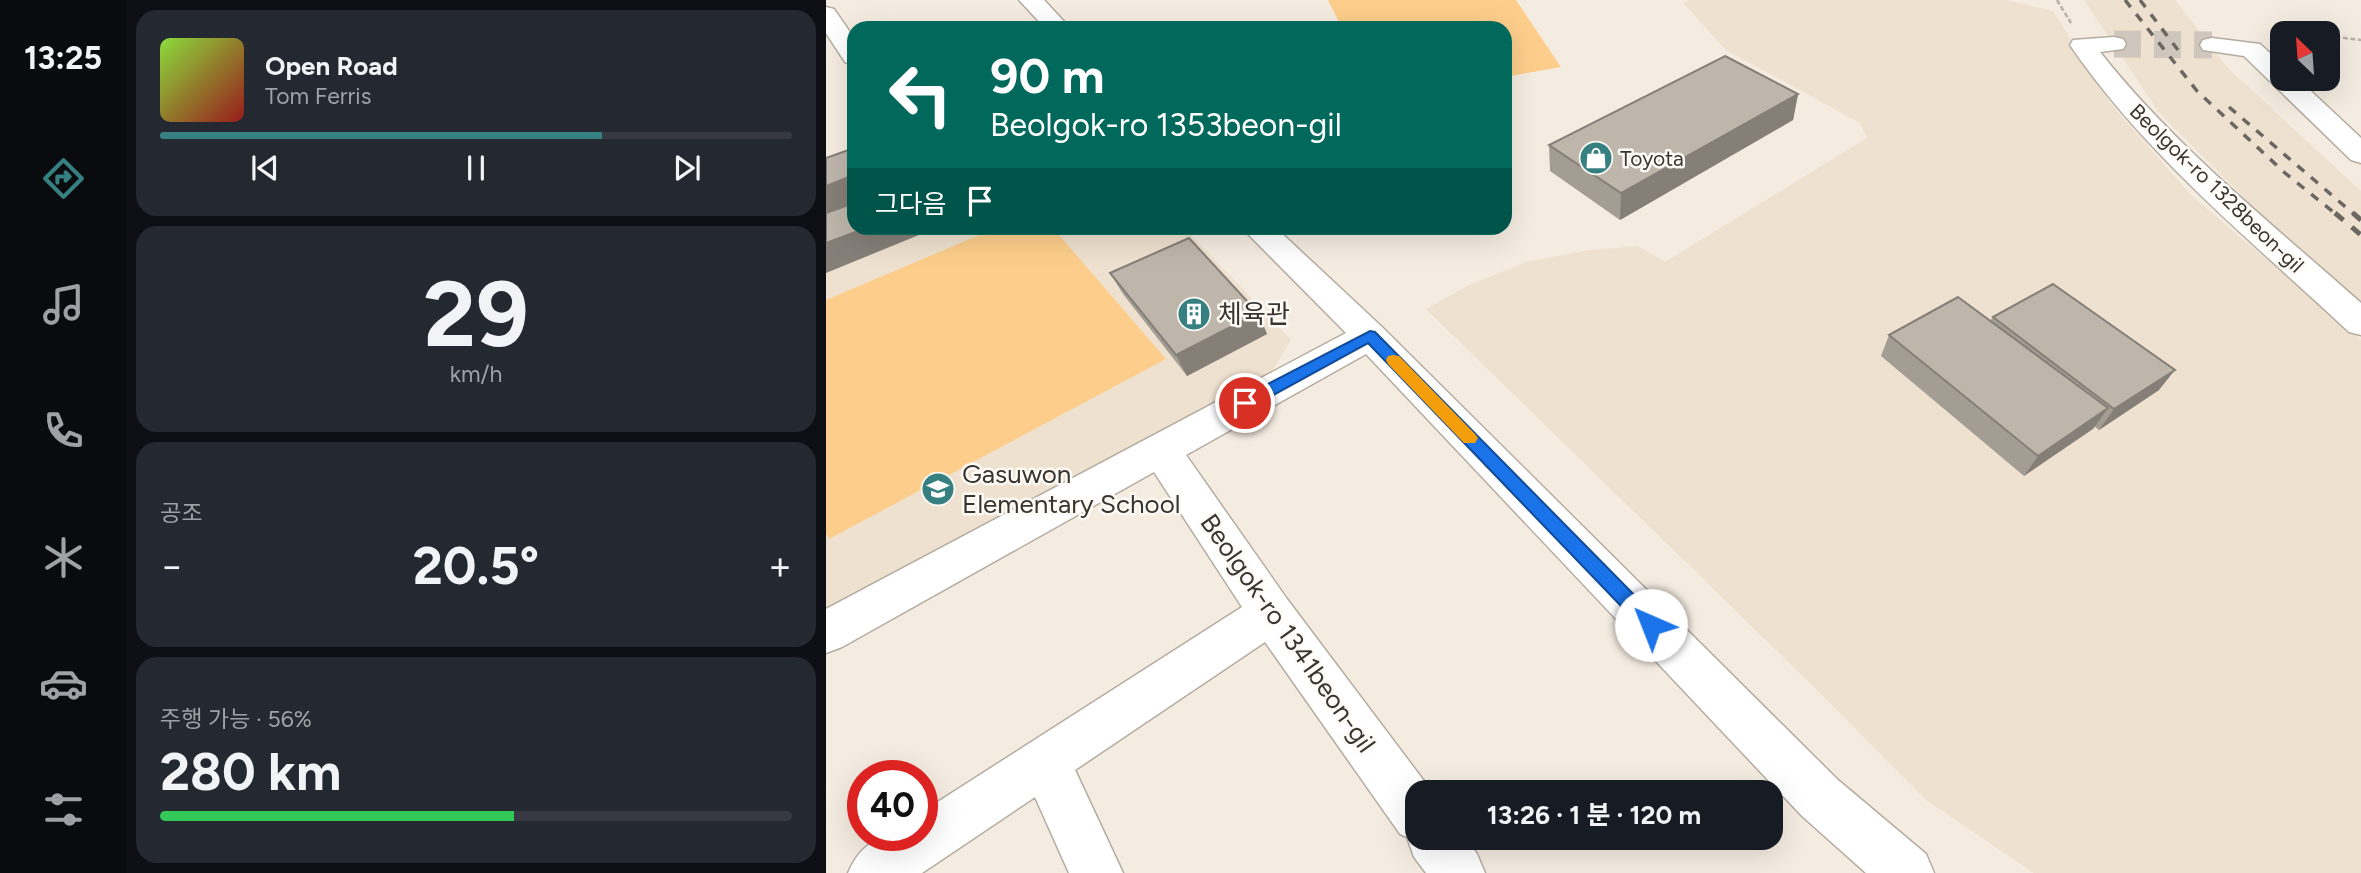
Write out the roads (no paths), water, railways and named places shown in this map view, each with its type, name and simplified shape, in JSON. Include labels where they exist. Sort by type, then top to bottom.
[{"type":"street","points":[[1031,0],[1051,21]]},
{"type":"street","points":[[826,15],[847,46]]},
{"type":"street","name":"Beolgok-ro 1328beon-gil","points":[[2114,44],[2082,45],[2121,96],[2168,146],[2361,323]]},
{"type":"street","points":[[2212,45],[2251,49],[2270,67]]},
{"type":"street","points":[[2296,91],[2361,154]]},
{"type":"street","points":[[1265,235],[1370,336],[1820,798],[1907,873]]},
{"type":"street","points":[[826,632],[1370,336]]},
{"type":"street","name":"Beolgok-ro 1341beon-gil","points":[[1160,449],[1271,613],[1405,798]]},
{"type":"street","points":[[875,873],[1271,613]]},
{"type":"street","points":[[1045,762],[1096,873]]},
{"type":"street","points":[[1442,850],[1458,873]]},
{"type":"tunnel","points":[[2114,44],[2212,45]]},
{"type":"railway","points":[[2125,0],[2197,91],[2285,173],[2337,215]]},
{"type":"railway","points":[[2140,0],[2178,50]]},
{"type":"railway","points":[[2229,107],[2355,215]]},
{"type":"railway","points":[[2335,213],[2361,235]]},
{"type":"railway","points":[[2353,213],[2361,220]]},
{"type":"place","name":"Toyota","points":[[1596,158]]},
{"type":"place","name":"체육관","points":[[1194,314]]},
{"type":"place","name":"Gasuwon Elementary School","points":[[938,489]]}]
